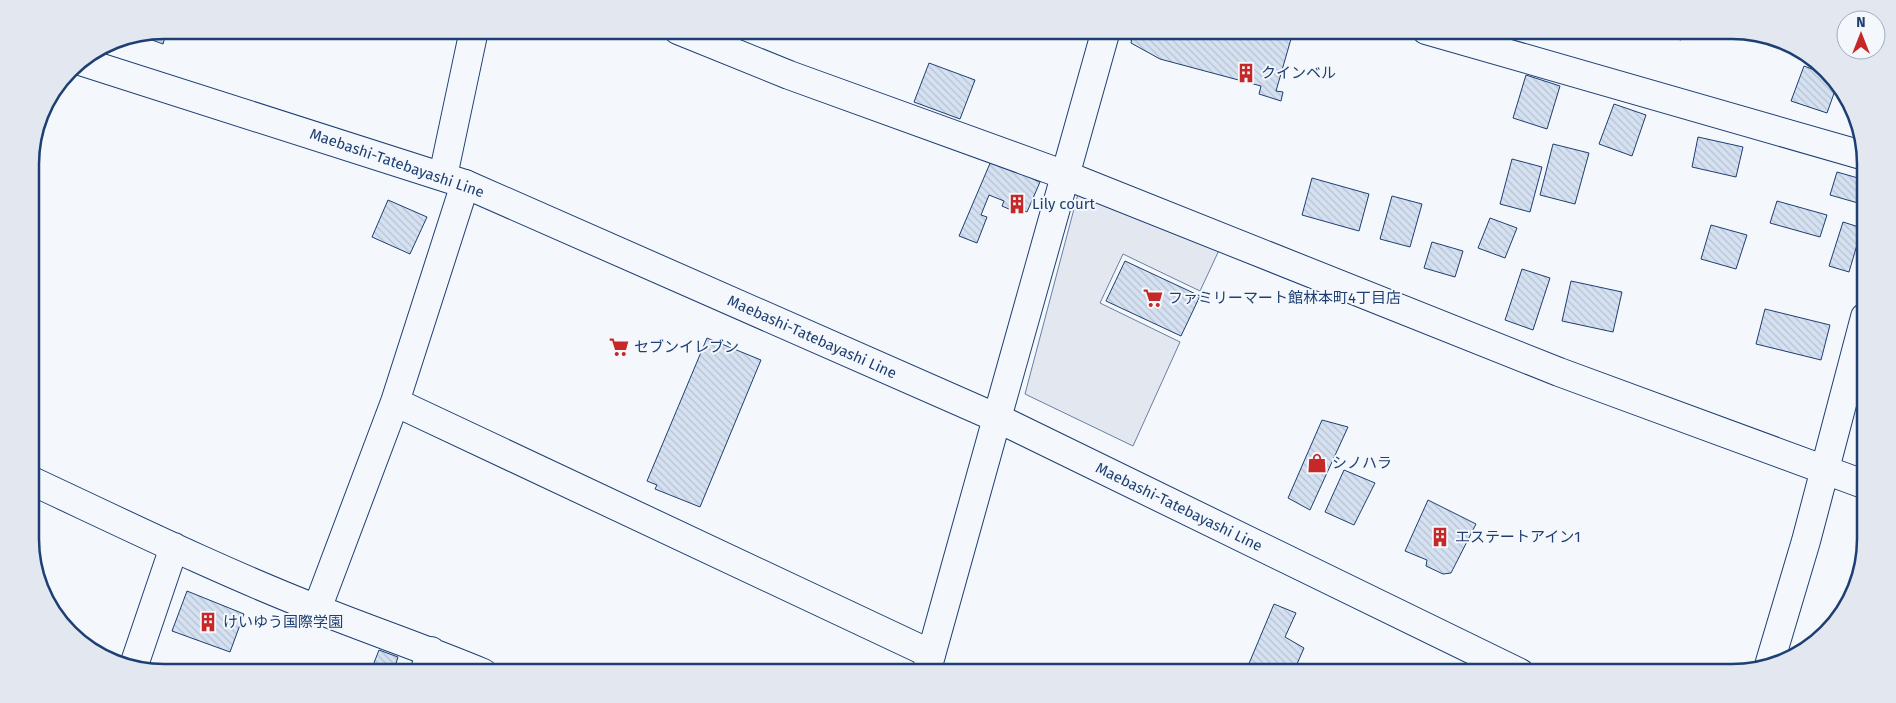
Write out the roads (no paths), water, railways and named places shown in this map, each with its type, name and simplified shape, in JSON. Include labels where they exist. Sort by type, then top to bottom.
[{"type":"street","points":[[316,609],[395,402],[454,180],[473,39]]},
{"type":"street","points":[[700,39],[789,75],[1065,175],[1559,372],[1857,481]]},
{"type":"street","points":[[395,402],[928,664],[1046,235],[1103,39]]},
{"type":"street","points":[[1457,39],[1856,154]]},
{"type":"street","name":"Maebashi-Tatebayashi Line","points":[[89,64],[454,180],[997,418],[1502,664]]},
{"type":"street","points":[[1771,658],[1857,346]]},
{"type":"street","points":[[39,484],[174,547],[316,609],[427,662]]},
{"type":"street","points":[[135,661],[174,547]]},
{"type":"place","name":"クインベル","points":[[1246,73]]},
{"type":"place","name":"Lily court","points":[[1017,204]]},
{"type":"place","name":"ファミリーマート館林本町4丁目店","points":[[1153,298]]},
{"type":"place","name":"セブンイレブン","points":[[619,347]]},
{"type":"place","name":"シノハラ","points":[[1317,463]]},
{"type":"place","name":"エステートアイン1","points":[[1440,537]]},
{"type":"place","name":"けいゆう国際学園","points":[[208,622]]}]
